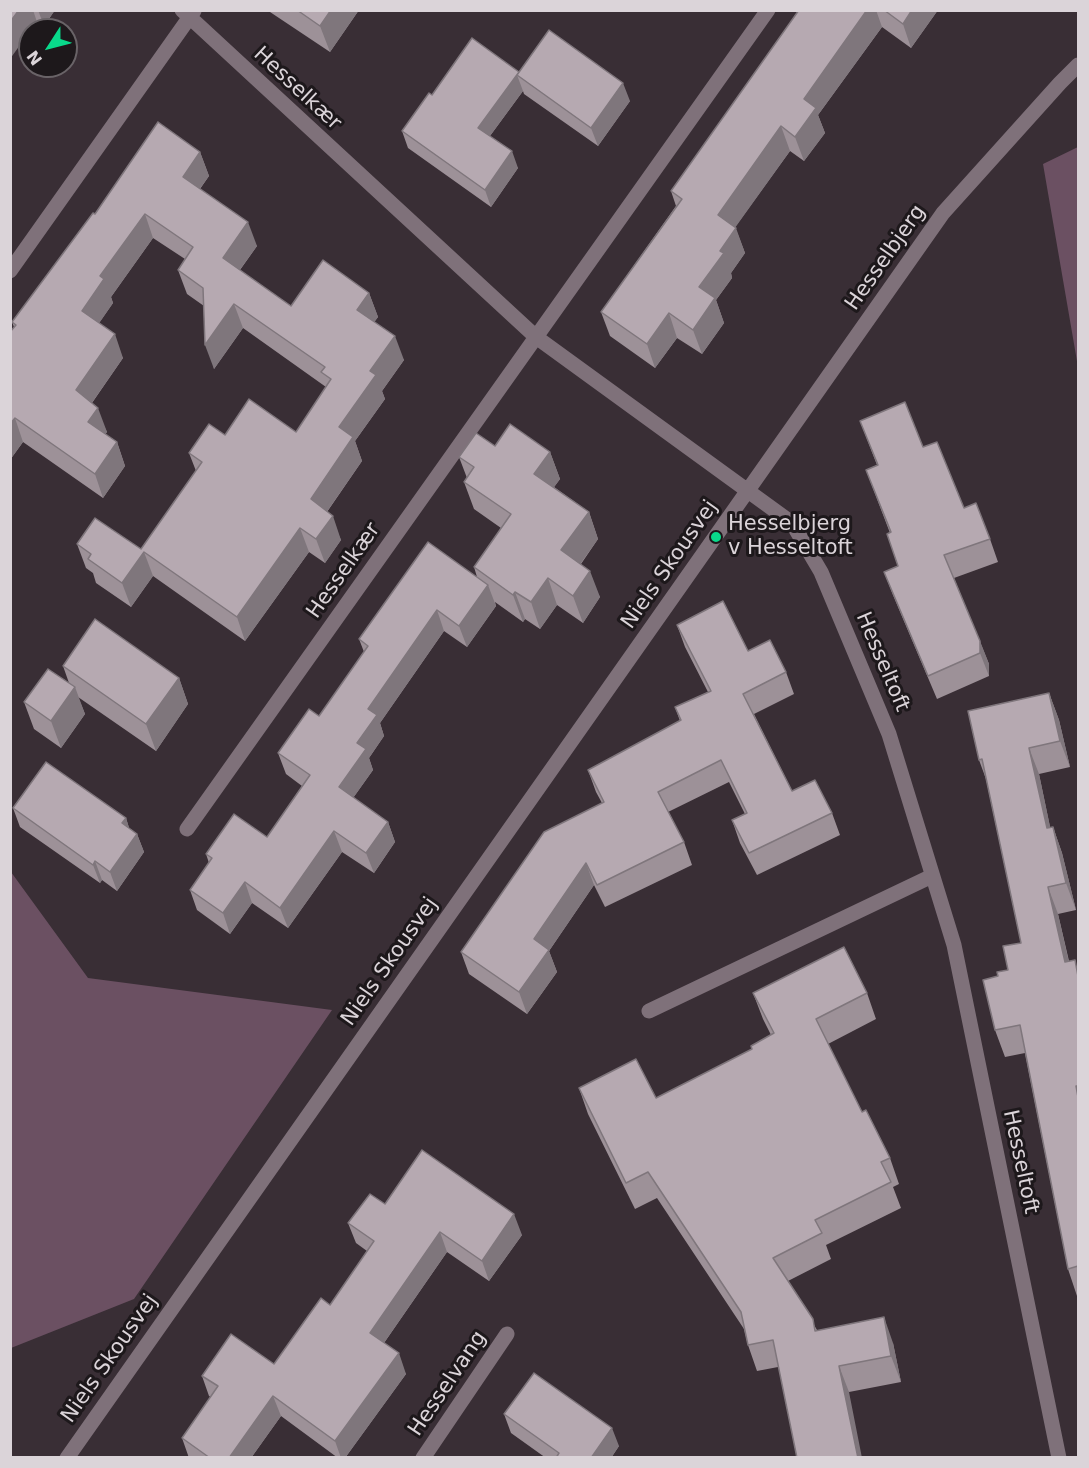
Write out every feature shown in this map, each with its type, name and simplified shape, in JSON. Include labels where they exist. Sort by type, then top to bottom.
[{"type":"street","name":"Hesselkær","points":[[187,830],[768,10]]},
{"type":"street","name":"Hesselkær","points":[[10,272],[188,13],[536,337],[748,491]]},
{"type":"street","name":"Hesselbjerg","points":[[748,491],[943,213],[1060,82],[1078,65]]},
{"type":"street","name":"Hesseltoft","points":[[748,491],[792,523],[821,572],[890,734],[954,945],[1059,1458]]},
{"type":"street","name":"Niels Skousvej","points":[[67,1458],[748,491]]},
{"type":"street","points":[[650,1011],[932,876]]},
{"type":"street","name":"Hesselvang","points":[[423,1458],[507,1334]]},
{"type":"shaded area","points":[[1078,147],[1078,367],[1043,164]]},
{"type":"shaded area","points":[[11,872],[88,978],[332,1010],[134,1299],[11,1348]]},
{"type":"building","points":[[10,10],[19,10],[10,22]]},
{"type":"building","points":[[297,10],[331,10],[320,26]]},
{"type":"building","points":[[799,10],[867,10],[804,99],[816,108],[795,137],[781,126],[718,215],[736,228],[720,251],[724,253],[699,287],[715,298],[693,330],[669,313],[647,344],[601,312],[682,199],[671,191]]},
{"type":"building","points":[[884,10],[912,10],[903,24]]},
{"type":"building","points":[[549,30],[623,83],[591,128],[517,75]]},
{"type":"building","points":[[472,38],[519,72],[478,128],[512,151],[485,190],[402,131],[429,93],[432,95]]},
{"type":"building","points":[[158,122],[200,152],[183,177],[248,222],[223,258],[291,306],[323,260],[369,293],[357,310],[395,336],[370,371],[376,375],[339,427],[353,437],[311,499],[333,516],[316,539],[300,528],[237,617],[144,552],[122,583],[88,559],[91,554],[77,544],[95,518],[141,549],[202,462],[189,453],[209,424],[225,435],[249,399],[296,432],[331,379],[321,372],[325,367],[234,304],[205,345],[203,288],[178,270],[193,247],[145,214],[100,276],[104,279],[82,311],[115,334],[76,390],[98,408],[88,422],[117,442],[95,474],[15,418],[10,424],[10,332],[16,325],[12,322],[93,213],[95,214]]},
{"type":"building","points":[[905,402],[923,447],[937,442],[964,508],[976,503],[990,539],[944,555],[980,641],[980,653],[928,676],[884,572],[898,566],[887,534],[891,532],[866,470],[878,465],[860,421]]},
{"type":"building","points":[[510,424],[550,452],[534,474],[589,512],[561,550],[590,571],[573,596],[548,578],[531,602],[515,592],[513,595],[474,567],[511,514],[464,482],[474,467],[459,457],[476,433],[495,446]]},
{"type":"building","points":[[428,542],[488,585],[459,626],[437,610],[368,709],[377,715],[357,743],[366,749],[339,787],[388,822],[366,853],[334,831],[280,908],[245,882],[223,913],[190,890],[212,858],[206,854],[234,814],[267,837],[310,775],[278,753],[309,709],[319,716],[368,646],[359,639]]},
{"type":"building","points":[[723,601],[748,651],[770,640],[786,672],[743,694],[792,791],[815,780],[832,813],[749,853],[732,820],[747,813],[721,760],[658,792],[684,842],[597,885],[586,863],[534,939],[549,950],[519,992],[461,952],[544,832],[604,802],[588,770],[681,720],[675,707],[711,691],[677,625]]},
{"type":"building","points":[[95,619],[179,678],[146,724],[63,666]]},
{"type":"building","points":[[48,669],[75,687],[51,721],[24,702]]},
{"type":"building","points":[[1049,693],[1060,741],[1029,748],[1047,828],[1053,827],[1066,883],[1048,887],[1065,962],[1075,960],[1078,976],[1078,1086],[1076,1086],[1078,1097],[1078,1266],[1068,1269],[1020,1025],[995,1030],[983,980],[998,976],[997,972],[1008,970],[1003,946],[1021,943],[982,759],[979,760],[968,711]]},
{"type":"building","points":[[46,762],[126,818],[122,823],[137,834],[110,872],[95,861],[93,865],[13,808]]},
{"type":"building","points":[[844,947],[867,993],[816,1019],[862,1112],[866,1110],[890,1158],[881,1162],[891,1182],[815,1220],[822,1233],[773,1258],[813,1319],[815,1331],[884,1317],[891,1356],[839,1366],[858,1458],[797,1458],[773,1340],[748,1345],[741,1312],[648,1172],[626,1183],[579,1088],[636,1059],[656,1098],[752,1049],[751,1046],[774,1033],[753,993]]},
{"type":"building","points":[[422,1150],[514,1214],[482,1261],[440,1232],[370,1333],[399,1353],[335,1441],[273,1396],[229,1458],[210,1458],[182,1438],[218,1386],[202,1376],[231,1334],[274,1364],[321,1298],[330,1305],[374,1241],[348,1223],[370,1194],[385,1204]]},
{"type":"building","points":[[534,1373],[612,1428],[591,1458],[556,1458],[559,1453],[504,1414]]},
{"type":"place","name":"Hesselbjerg v Hesseltoft","points":[[716,537]]}]
